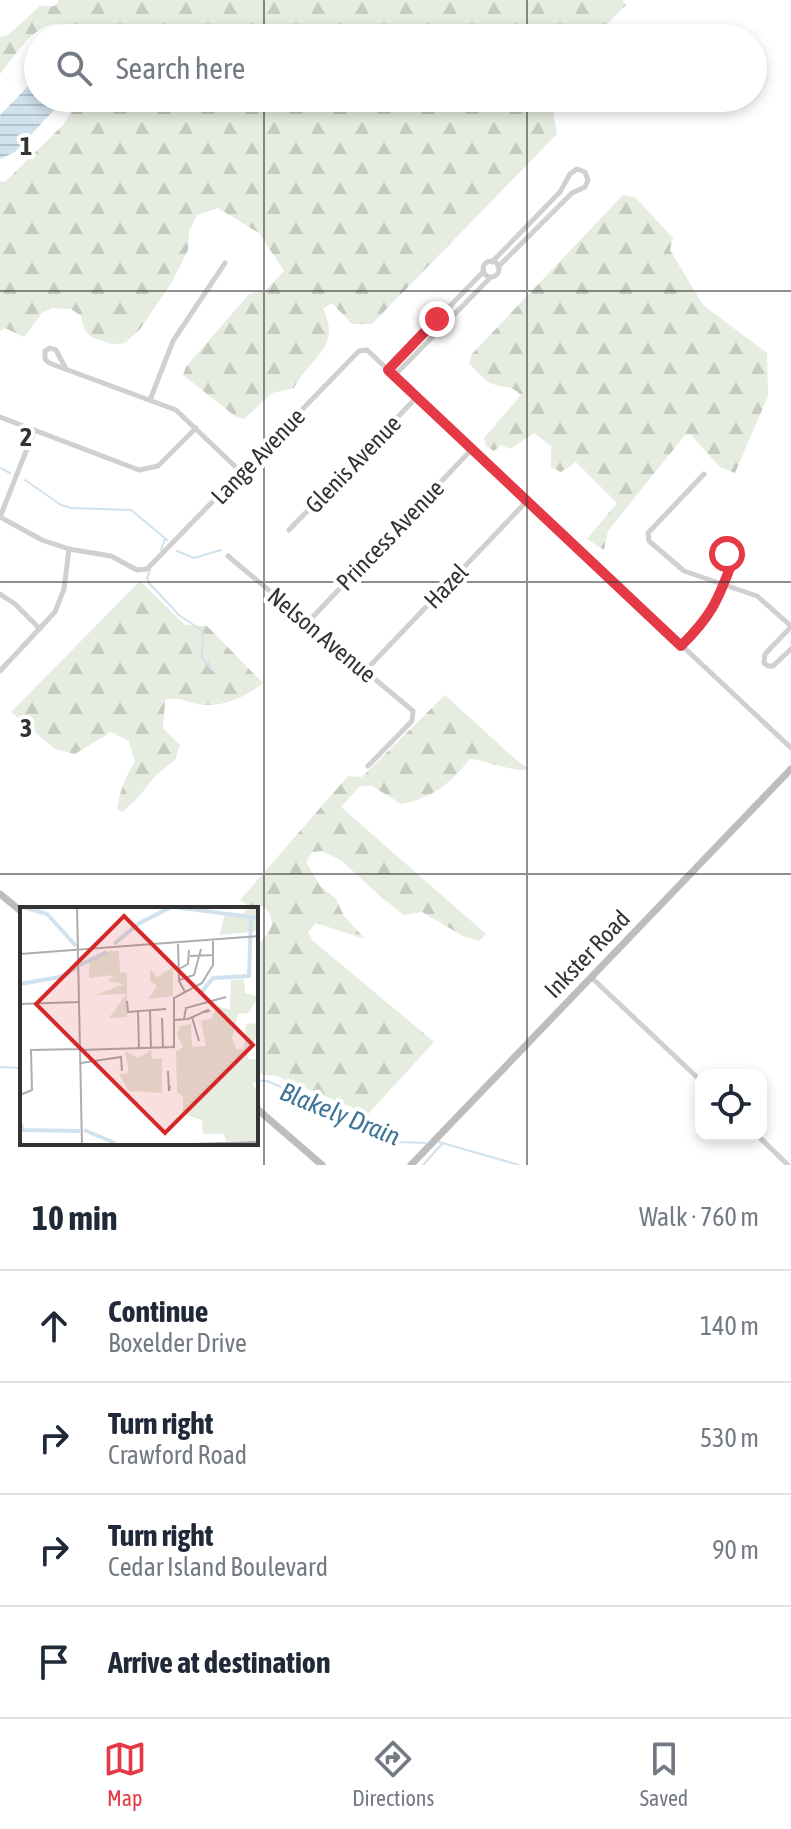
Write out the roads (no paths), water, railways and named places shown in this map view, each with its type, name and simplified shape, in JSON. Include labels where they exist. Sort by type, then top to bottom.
[{"type":"street","points":[[394,376],[496,275],[498,267],[566,198],[587,185],[585,172],[579,169],[572,172],[560,192],[492,262],[486,264],[484,271],[388,370],[394,376],[472,449],[528,501],[681,646],[791,747]]},
{"type":"street","points":[[560,192],[566,198]]},
{"type":"street","points":[[528,226],[534,231]]},
{"type":"street","points":[[492,262],[498,267]]},
{"type":"street","points":[[150,400],[173,341],[225,263]]},
{"type":"street","points":[[484,271],[491,277]]},
{"type":"street","points":[[437,319],[444,324]]},
{"type":"street","points":[[66,369],[55,349],[45,351],[47,362],[176,410],[242,473]]},
{"type":"street","name":"Lange Avenue","points":[[69,549],[104,554],[137,570],[147,569],[359,351],[369,351],[388,370]]},
{"type":"street","name":"Glenis Avenue","points":[[289,530],[417,397]]},
{"type":"street","points":[[0,417],[143,470],[158,466],[196,428]]},
{"type":"street","points":[[0,671],[54,613],[61,600],[66,574],[69,549],[42,540],[0,517],[34,431]]},
{"type":"street","name":"Princess Avenue","points":[[308,622],[472,449]]},
{"type":"street","points":[[704,474],[647,537],[679,568],[757,596],[791,626],[765,654],[764,663],[772,667],[791,649]]},
{"type":"street","name":"Hazel","points":[[365,671],[528,501]]},
{"type":"street","name":"Nelson Avenue","points":[[228,556],[410,708],[414,715],[412,721],[368,766]]},
{"type":"street","points":[[681,646],[710,615],[731,565]]},
{"type":"street","points":[[0,594],[40,629]]},
{"type":"street","name":"Inkster Road","points":[[411,1165],[791,769]]},
{"type":"street","points":[[0,894],[20,910]]},
{"type":"street","points":[[592,978],[695,1075]]},
{"type":"street","points":[[258,1110],[322,1165]]},
{"type":"street","points":[[763,1141],[788,1165]]},
{"type":"water","points":[[24,90],[24,112],[52,112],[15,152],[0,159],[0,115]]},
{"type":"waterway","points":[[0,468],[10,473]]},
{"type":"waterway","points":[[25,480],[61,505],[71,508],[131,510],[167,540]]},
{"type":"waterway","points":[[161,550],[165,539]]},
{"type":"waterway","points":[[177,551],[194,558],[221,550]]},
{"type":"waterway","points":[[150,570],[149,583],[180,616],[203,631],[202,658],[212,670]]},
{"type":"waterway","name":"Blakely Drain","points":[[0,1067],[20,1068]]},
{"type":"waterway","name":"Blakely Drain","points":[[258,1080],[267,1081],[361,1121],[399,1142],[425,1143]]},
{"type":"waterway","name":"Blakely Drain","points":[[439,1142],[519,1165]]},
{"type":"waterway","points":[[423,1165],[442,1144]]}]
